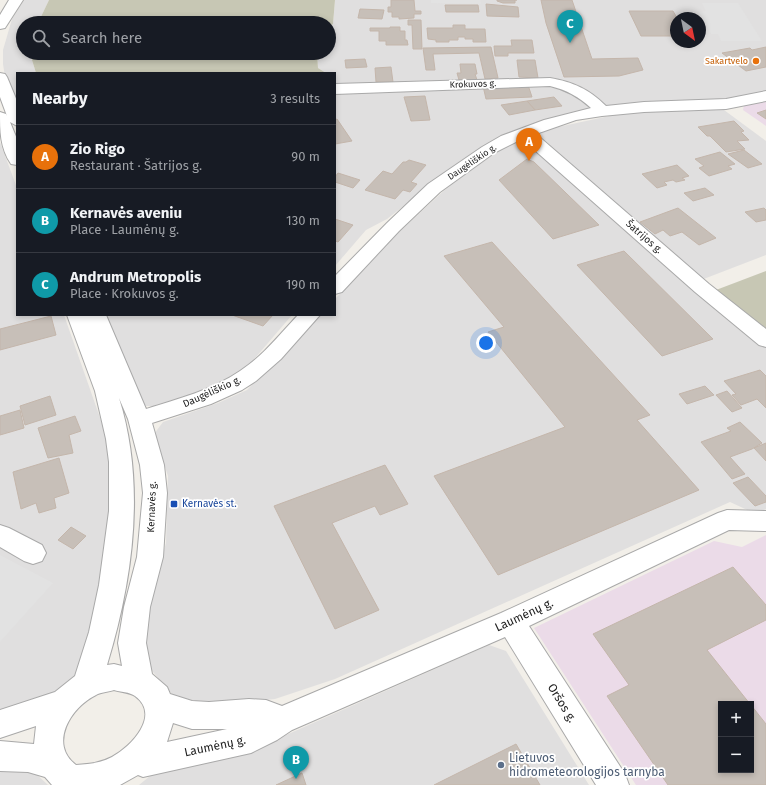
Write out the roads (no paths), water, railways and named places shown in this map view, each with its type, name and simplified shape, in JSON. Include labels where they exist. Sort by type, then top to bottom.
[{"type":"street","points":[[0,25],[16,0]]},
{"type":"street","points":[[0,77],[13,99],[16,116]]},
{"type":"street","name":"Krokuvos g.","points":[[336,89],[550,82],[566,85],[580,91],[602,112]]},
{"type":"street","name":"Daugėliškio g.","points":[[336,287],[393,227],[434,188],[488,150],[523,133],[574,116],[644,107],[726,104],[766,96]]},
{"type":"street","points":[[0,117],[16,157]]},
{"type":"street","name":"Šatrijos g.","points":[[523,133],[538,144],[702,288],[766,340]]},
{"type":"street","points":[[77,316],[107,391],[118,439],[122,490],[120,542],[103,633],[87,684]]},
{"type":"street","name":"Kernavės g.","points":[[96,316],[139,419],[152,466],[155,493],[150,557],[132,632],[132,643],[139,682]]},
{"type":"street","name":"Daugėliškio g.","points":[[139,419],[201,398],[236,383],[261,366],[309,316]]},
{"type":"street","name":"Laumėnų g.","points":[[135,773],[251,738],[282,720],[511,622],[727,520],[766,521]]},
{"type":"street","points":[[0,535],[33,553]]},
{"type":"street","name":"Oršos g.","points":[[511,622],[614,785]]},
{"type":"street","points":[[0,756],[28,757],[64,776],[82,784],[99,784],[135,773],[153,748],[160,733],[161,718],[158,704],[154,695],[139,682],[127,678],[114,677],[100,679],[87,684],[74,692],[63,703],[54,717],[48,734],[48,750],[64,776]]},
{"type":"street","points":[[0,724],[63,703]]},
{"type":"street","points":[[158,704],[192,715],[209,716],[249,713],[266,714],[282,720]]},
{"type":"place","name":"Andrum Metropolis","points":[[570,43]]},
{"type":"place","name":"Sakartvelo","points":[[756,61]]},
{"type":"place","name":"Zio Rigo","points":[[529,161]]},
{"type":"place","name":"Kernavės st.","points":[[174,504]]},
{"type":"place","name":"Lietuvos hidrometeorologijos tarnyba","points":[[501,765]]},
{"type":"place","name":"Kernavės aveniu","points":[[296,779]]}]
